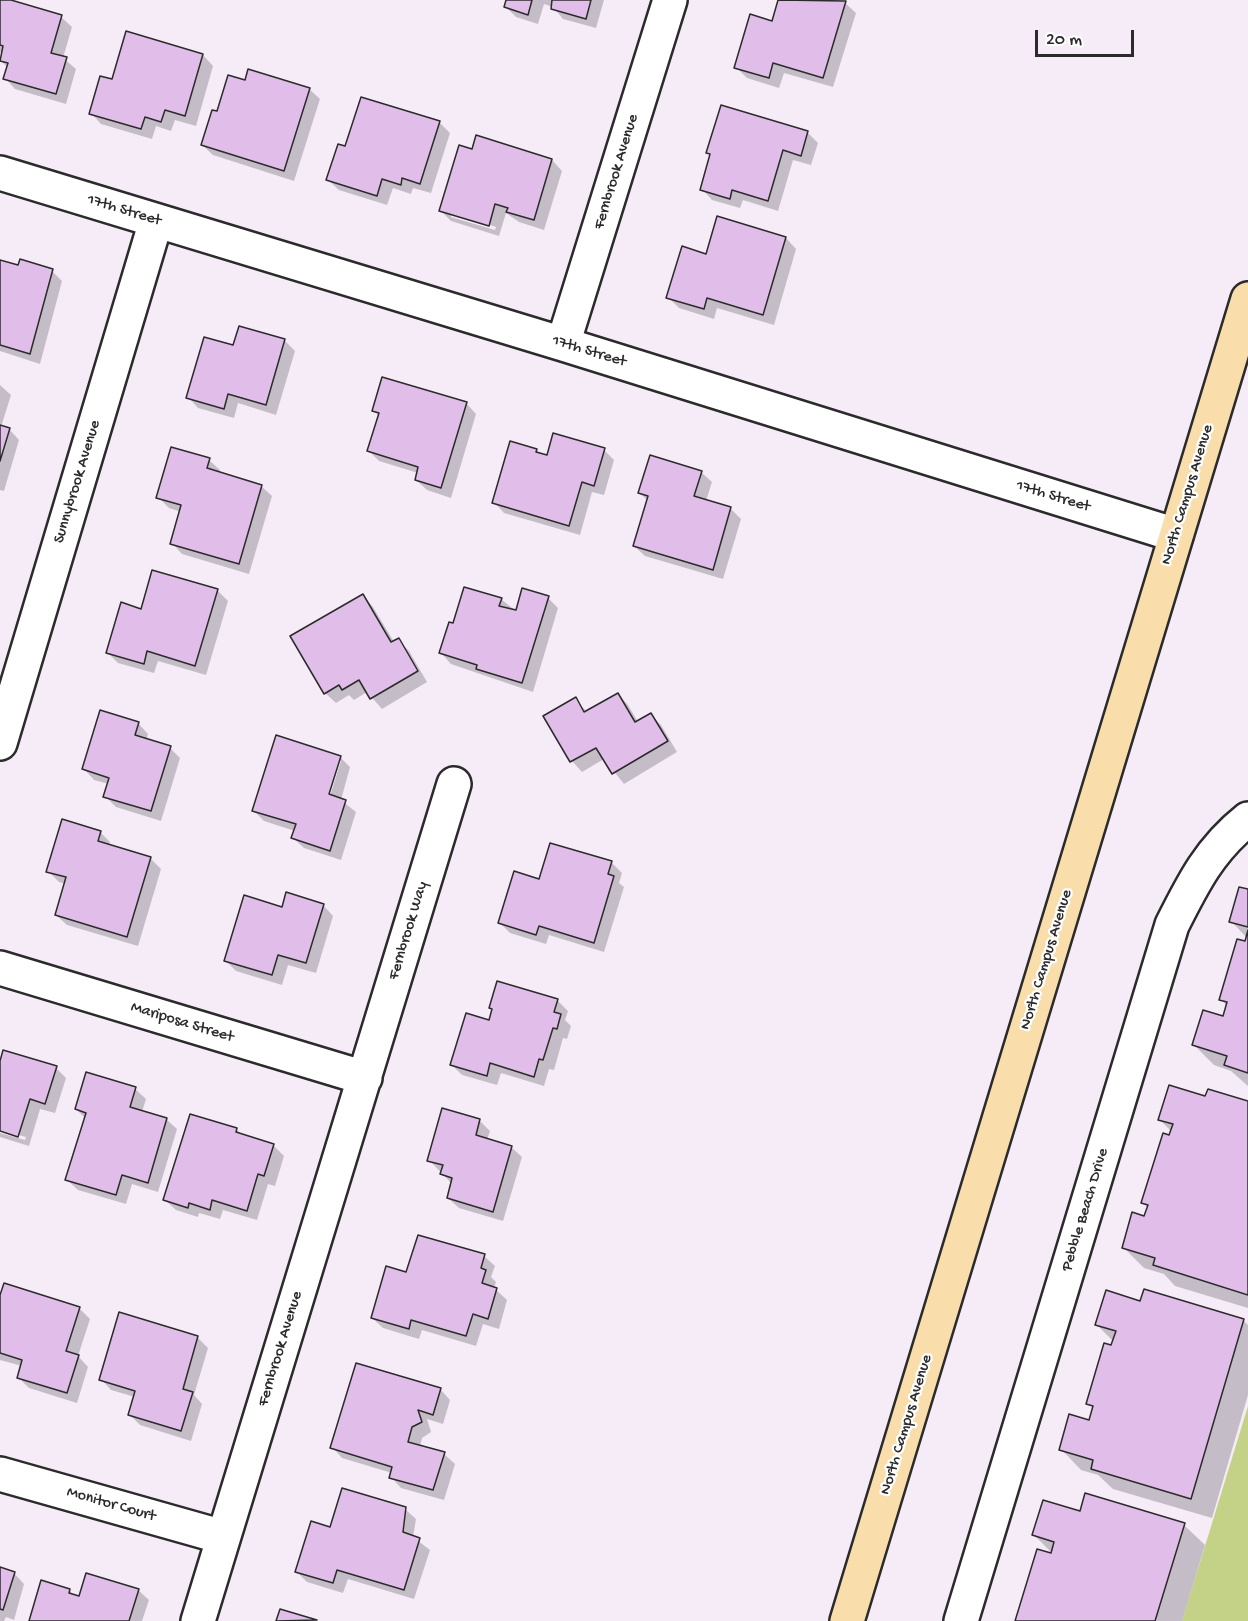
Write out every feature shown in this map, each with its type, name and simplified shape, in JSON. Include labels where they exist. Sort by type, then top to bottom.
[{"type":"main road","name":"North Campus Avenue","points":[[848,1621],[1248,299]]},
{"type":"street","name":"Fernbrook Avenue","points":[[563,344],[670,0]]},
{"type":"street","name":"17th Street","points":[[0,174],[563,344],[1176,535]]},
{"type":"street","name":"Sunnybrook Avenue","points":[[0,743],[156,221]]},
{"type":"street","name":"Fernbrook Way","points":[[364,1078],[454,784]]},
{"type":"street","name":"Pebble Beach Drive","points":[[961,1621],[1172,925],[1199,871],[1231,833],[1248,819]]},
{"type":"street","name":"Mariposa Street","points":[[0,968],[364,1078]]},
{"type":"street","name":"Fernbrook Avenue","points":[[198,1621],[364,1078]]},
{"type":"street","name":"Monitor Court","points":[[0,1474],[223,1537]]},
{"type":"green space","points":[[1248,1406],[1248,1621],[1182,1621]]},
{"type":"building","points":[[0,0],[11,0],[62,15],[51,53],[67,57],[56,94],[3,79],[8,63],[0,61],[3,46],[0,45]]},
{"type":"building","points":[[506,0],[532,0],[528,15],[504,7]]},
{"type":"building","points":[[552,0],[591,0],[586,19],[551,9]]},
{"type":"building","points":[[778,0],[846,1],[823,78],[773,63],[769,78],[734,68],[750,14],[772,21]]},
{"type":"building","points":[[126,31],[203,54],[185,116],[165,110],[161,122],[145,117],[141,129],[89,114],[100,76],[112,79]]},
{"type":"building","points":[[248,69],[310,88],[284,171],[201,145],[212,110],[217,111],[228,75],[245,80]]},
{"type":"building","points":[[361,97],[440,121],[420,184],[402,178],[401,185],[382,179],[377,196],[326,180],[338,144],[345,146]]},
{"type":"building","points":[[721,105],[808,131],[801,156],[783,150],[768,201],[732,190],[730,199],[700,190],[710,154],[706,153]]},
{"type":"building","points":[[476,135],[552,159],[534,220],[506,212],[508,208],[495,204],[489,226],[439,211],[459,145],[472,149]]},
{"type":"building","points":[[717,216],[786,237],[763,315],[707,298],[704,309],[666,298],[682,246],[706,254]]},
{"type":"building","points":[[20,259],[53,269],[30,354],[0,345],[0,260],[18,265]]},
{"type":"building","points":[[239,326],[285,339],[266,405],[228,394],[224,409],[186,398],[204,337],[233,345]]},
{"type":"building","points":[[382,377],[467,402],[441,488],[415,480],[418,467],[367,451],[379,413],[372,411]]},
{"type":"building","points":[[0,425],[10,428],[0,461]]},
{"type":"building","points":[[553,433],[605,448],[594,486],[582,482],[569,526],[492,503],[510,441],[537,449],[536,452],[547,455]]},
{"type":"building","points":[[171,447],[210,458],[207,468],[262,485],[239,564],[170,544],[181,505],[156,498]]},
{"type":"building","points":[[650,455],[702,471],[694,496],[731,507],[713,570],[633,546],[648,496],[638,493]]},
{"type":"building","points":[[152,570],[218,589],[195,666],[147,651],[144,664],[106,653],[121,602],[141,609]]},
{"type":"building","points":[[464,587],[502,598],[499,606],[516,610],[522,588],[549,596],[522,683],[476,669],[477,665],[439,653],[449,622],[453,623]]},
{"type":"building","points":[[363,594],[391,642],[399,638],[418,671],[370,699],[359,680],[342,690],[339,685],[324,694],[290,636]]},
{"type":"building","points":[[618,693],[635,722],[651,713],[668,741],[612,774],[596,748],[570,762],[543,716],[576,697],[584,712]]},
{"type":"building","points":[[100,710],[139,722],[135,735],[171,746],[151,811],[103,797],[109,778],[82,769]]},
{"type":"building","points":[[276,735],[341,756],[329,794],[346,800],[330,851],[291,838],[296,824],[252,811]]},
{"type":"building","points":[[62,819],[101,831],[98,841],[151,857],[127,937],[55,915],[66,877],[46,872]]},
{"type":"building","points":[[550,843],[612,861],[608,874],[614,876],[594,943],[539,926],[536,935],[498,923],[514,871],[539,879]]},
{"type":"building","points":[[1239,887],[1248,889],[1248,927],[1229,922]]},
{"type":"building","points":[[286,892],[324,904],[306,963],[278,955],[272,975],[224,961],[244,895],[282,907]]},
{"type":"building","points":[[1248,930],[1248,1073],[1224,1065],[1227,1056],[1192,1045],[1203,1010],[1223,1016],[1227,1002],[1219,1000],[1237,939],[1245,941]]},
{"type":"building","points":[[497,981],[558,999],[554,1012],[561,1014],[557,1029],[553,1028],[543,1060],[539,1059],[534,1077],[490,1063],[487,1076],[450,1065],[466,1013],[489,1020],[492,1009],[489,1008]]},
{"type":"building","points":[[3,1050],[57,1066],[45,1104],[30,1099],[18,1137],[0,1131],[0,1061]]},
{"type":"building","points":[[86,1072],[136,1087],[130,1107],[167,1118],[148,1183],[122,1175],[116,1195],[65,1180],[86,1113],[75,1109]]},
{"type":"building","points":[[1169,1085],[1205,1096],[1208,1089],[1248,1101],[1248,1295],[1153,1265],[1155,1258],[1122,1248],[1132,1212],[1144,1216],[1148,1205],[1141,1203],[1163,1133],[1169,1135],[1173,1124],[1158,1120]]},
{"type":"building","points":[[442,1108],[480,1119],[476,1135],[512,1146],[493,1212],[447,1198],[452,1178],[440,1174],[443,1165],[427,1161]]},
{"type":"building","points":[[190,1114],[237,1128],[236,1132],[274,1144],[264,1176],[258,1174],[247,1211],[212,1200],[210,1210],[189,1203],[188,1208],[163,1200]]},
{"type":"building","points":[[418,1235],[485,1254],[481,1268],[486,1270],[482,1283],[497,1288],[488,1319],[473,1314],[466,1336],[411,1320],[409,1329],[371,1318],[386,1266],[406,1272]]},
{"type":"building","points":[[4,1283],[80,1307],[66,1351],[79,1355],[67,1393],[17,1378],[22,1360],[0,1353],[0,1295]]},
{"type":"building","points":[[1144,1289],[1244,1319],[1191,1499],[1091,1469],[1093,1460],[1059,1450],[1069,1414],[1089,1420],[1093,1406],[1086,1404],[1104,1343],[1111,1345],[1116,1331],[1095,1325],[1106,1290],[1140,1301]]},
{"type":"building","points":[[119,1312],[198,1336],[183,1389],[193,1392],[181,1431],[128,1415],[135,1391],[99,1380]]},
{"type":"building","points":[[356,1363],[441,1388],[433,1415],[418,1410],[422,1422],[412,1427],[408,1442],[445,1452],[433,1490],[389,1478],[392,1467],[330,1448]]},
{"type":"building","points":[[342,1488],[406,1507],[403,1532],[420,1538],[404,1590],[337,1570],[333,1583],[295,1572],[311,1521],[330,1527]]},
{"type":"building","points":[[1085,1493],[1185,1523],[1155,1621],[1015,1621],[1037,1549],[1051,1553],[1054,1542],[1032,1535],[1043,1500],[1080,1511]]},
{"type":"building","points":[[0,1567],[15,1572],[3,1610],[0,1609]]},
{"type":"building","points":[[86,1573],[139,1589],[129,1621],[29,1621],[41,1580],[70,1589],[69,1593],[79,1596]]},
{"type":"building","points":[[280,1609],[317,1620],[276,1621]]}]
